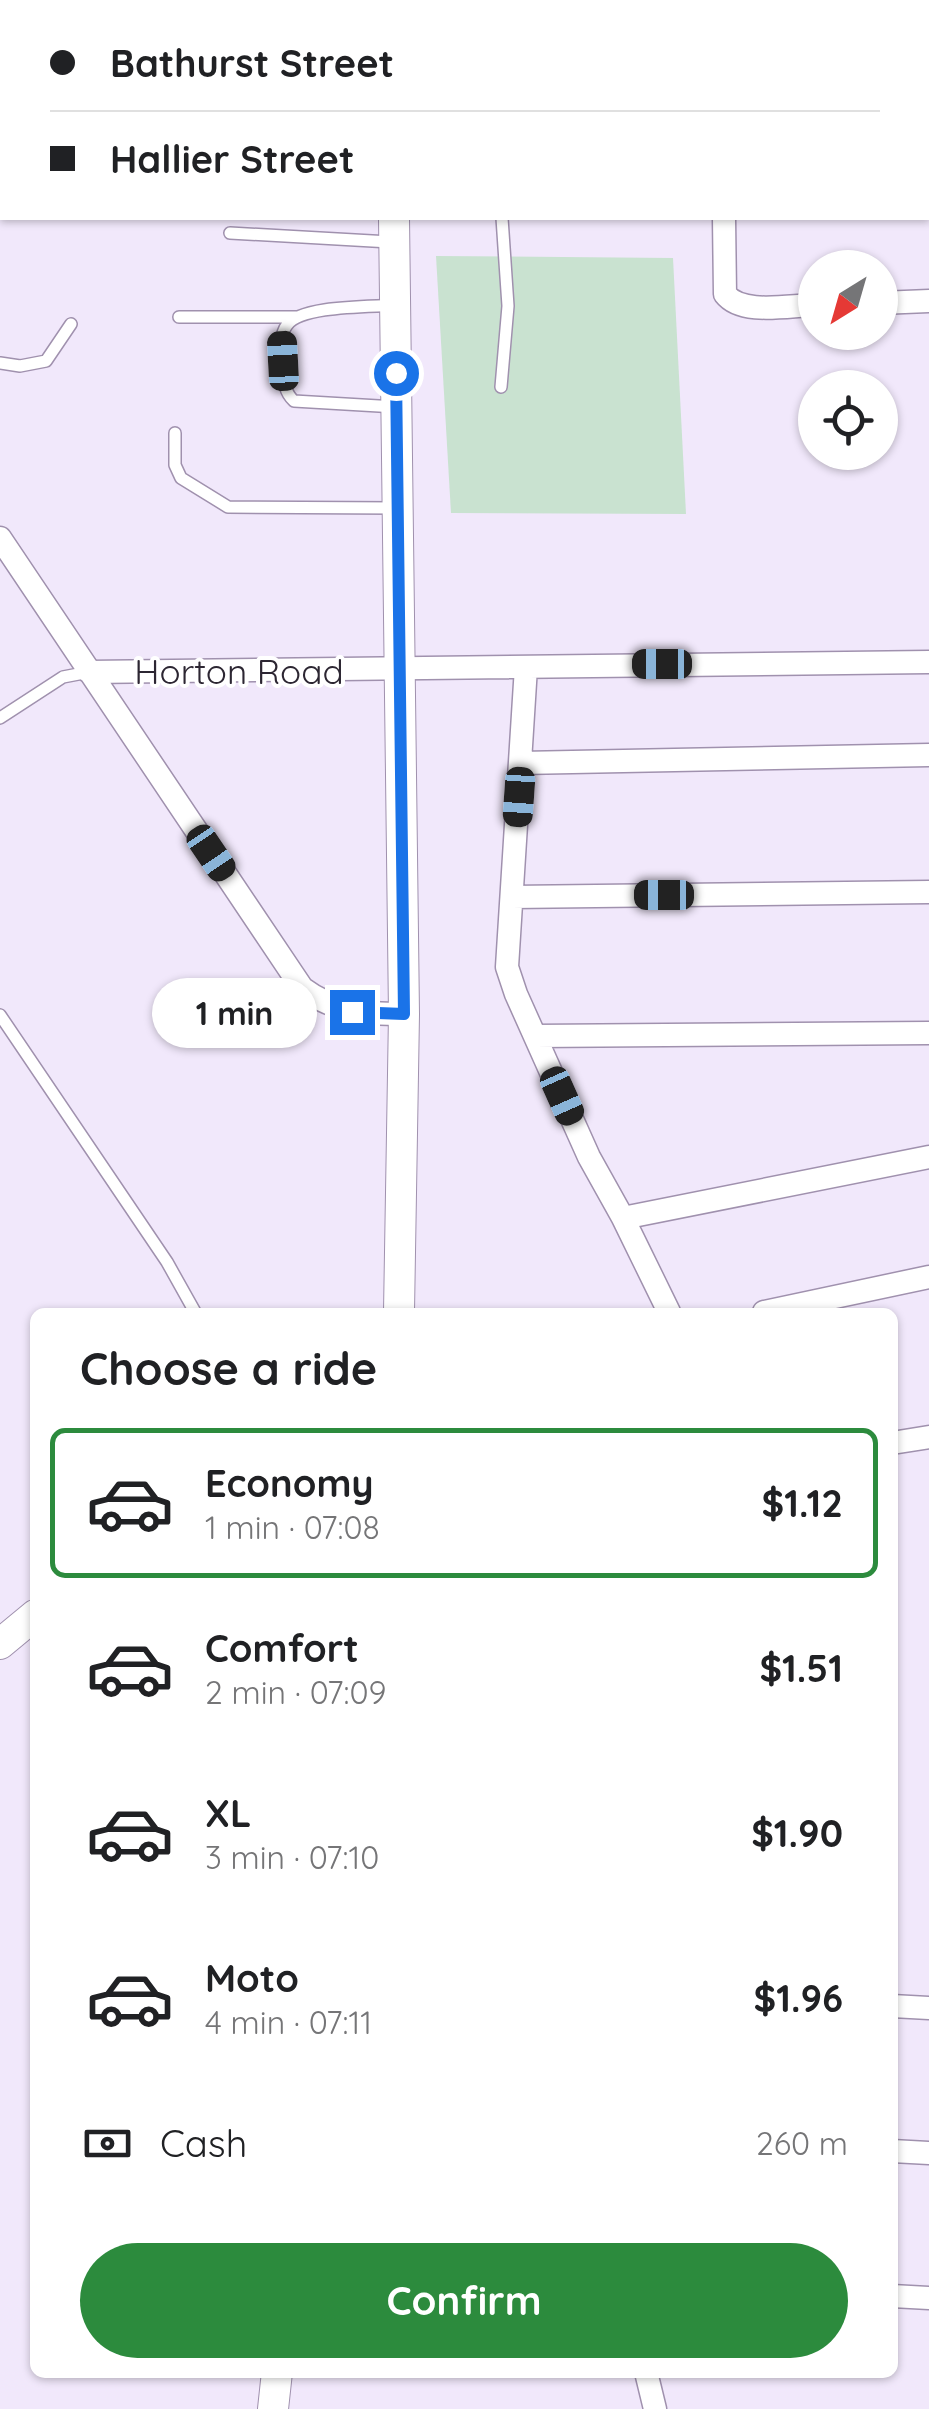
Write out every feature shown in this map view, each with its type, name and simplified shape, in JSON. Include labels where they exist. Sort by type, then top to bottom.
[{"type":"main road","points":[[394,230],[404,1014],[399,1308]]},
{"type":"main road","points":[[0,1644],[30,1619]]},
{"type":"main road","points":[[272,2409],[276,2378]]},
{"type":"street","points":[[724,220],[725,294],[730,301],[752,306],[798,305]]},
{"type":"street","points":[[898,302],[929,301]]},
{"type":"street","points":[[0,538],[302,988],[334,1007],[352,1012],[404,1014]]},
{"type":"street","name":"Horton Road","points":[[89,672],[929,662]]},
{"type":"street","points":[[526,667],[507,967],[589,1157],[667,1308]]},
{"type":"street","points":[[521,763],[929,755]]},
{"type":"street","points":[[512,897],[929,892]]},
{"type":"street","points":[[534,1036],[929,1032]]},
{"type":"street","points":[[623,1218],[929,1157]]},
{"type":"street","points":[[783,1308],[929,1277]]},
{"type":"street","points":[[898,1442],[929,1437]]},
{"type":"street","points":[[898,2006],[929,2008]]},
{"type":"street","points":[[898,2151],[929,2153]]},
{"type":"street","points":[[898,2296],[929,2298]]},
{"type":"street","points":[[647,2378],[655,2409]]},
{"type":"lane","points":[[501,388],[508,306],[502,220]]},
{"type":"lane","points":[[230,233],[394,230]]},
{"type":"lane","points":[[179,318],[297,316],[396,305]]},
{"type":"lane","points":[[297,316],[286,325],[282,338],[288,396],[300,403],[396,407]]},
{"type":"lane","points":[[0,363],[20,366],[46,361],[71,324]]},
{"type":"lane","points":[[175,433],[175,465],[181,478],[228,508],[397,508]]},
{"type":"lane","points":[[0,718],[63,677],[89,672]]},
{"type":"lane","points":[[0,1014],[173,1271],[193,1308]]},
{"type":"green space","points":[[436,256],[673,258],[686,514],[451,513]]},
{"type":"route","points":[[352,1012],[404,1014],[396,373]]}]
